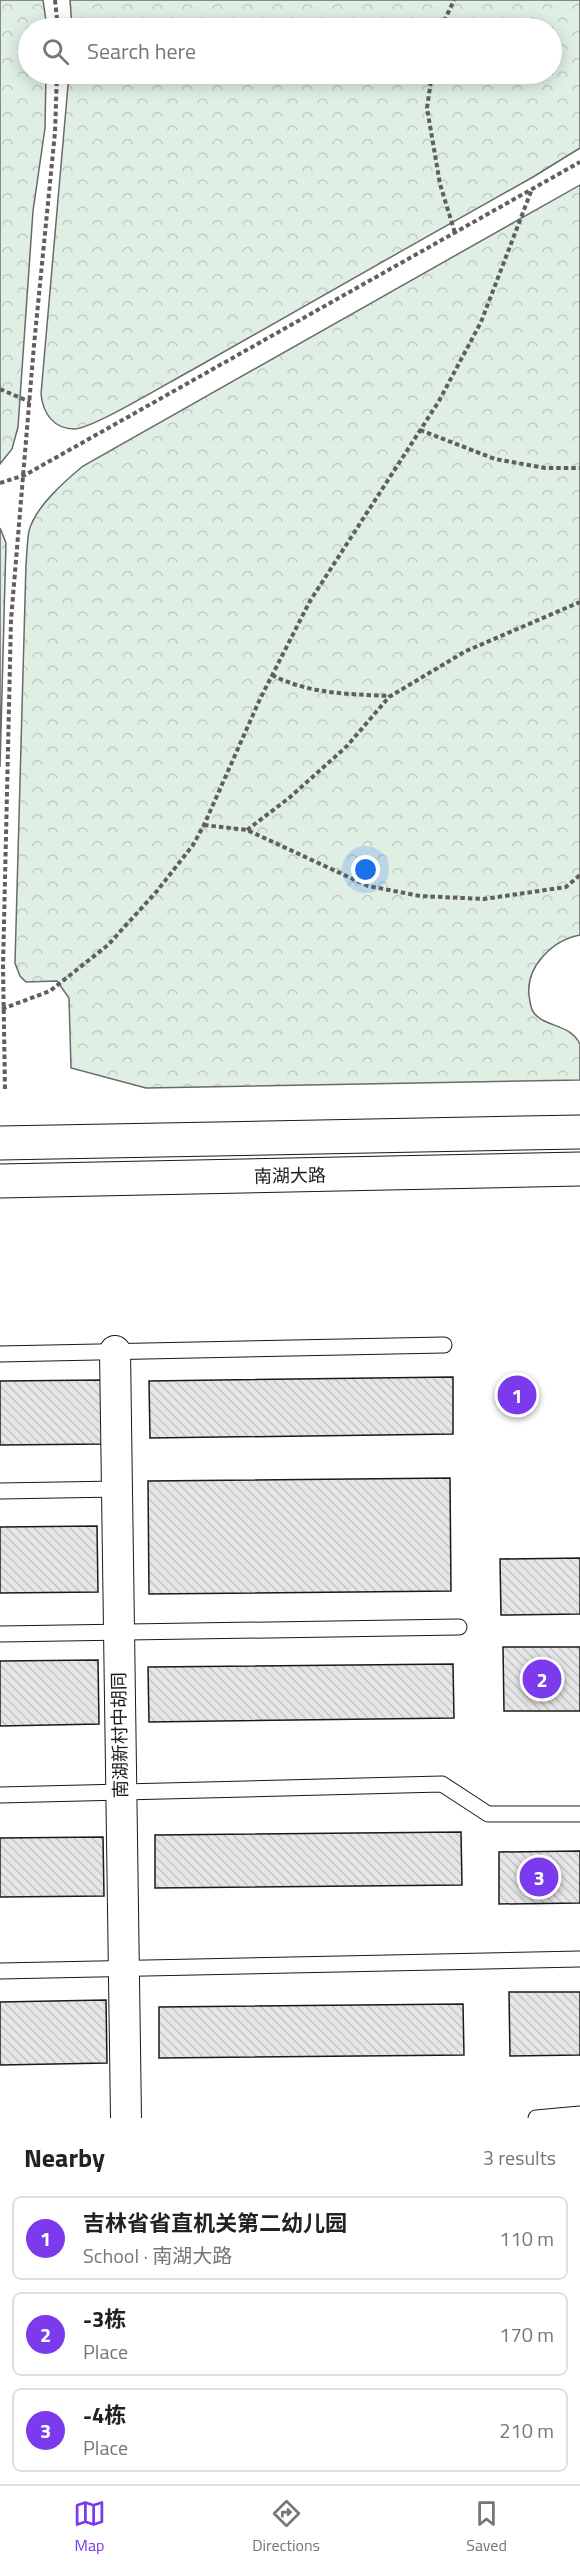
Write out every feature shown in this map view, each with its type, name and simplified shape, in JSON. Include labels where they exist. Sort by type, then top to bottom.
[{"type":"main road","points":[[0,1143],[580,1132]]},
{"type":"main road","name":"南湖大路","points":[[0,1181],[580,1169]]},
{"type":"street","name":"南湖新村中胡同","points":[[115,1351],[126,2118]]},
{"type":"lane","points":[[0,1353],[444,1345]]},
{"type":"lane","points":[[0,1491],[117,1489]]},
{"type":"lane","points":[[0,1634],[459,1627]]},
{"type":"lane","points":[[0,1795],[442,1784],[488,1814],[580,1814]]},
{"type":"lane","points":[[0,1971],[580,1959]]},
{"type":"lane","points":[[536,2118],[580,2114]]},
{"type":"path","points":[[55,0],[57,18]]},
{"type":"path","points":[[446,18],[454,0]]},
{"type":"path","points":[[5,1089],[2,1009],[11,620],[55,132],[57,84]]},
{"type":"path","points":[[431,84],[427,108],[440,184],[455,232]]},
{"type":"path","points":[[0,483],[25,475],[580,162]]},
{"type":"path","points":[[2,1009],[50,991],[108,945],[157,891],[193,845],[272,675],[310,601],[439,401],[481,322],[532,189]]},
{"type":"path","points":[[0,389],[30,402]]},
{"type":"path","points":[[420,430],[495,459],[545,468],[580,468]]},
{"type":"path","points":[[248,830],[289,798],[347,746],[389,696],[466,651],[580,602]]},
{"type":"path","points":[[272,675],[288,683],[325,693],[389,696]]},
{"type":"path","points":[[204,825],[248,830],[369,886],[420,896],[496,897],[566,887],[580,874]]},
{"type":"green space","points":[[0,0],[43,0],[46,18],[18,18],[18,84],[46,84],[45,128],[33,211],[18,427],[12,449],[0,464]]},
{"type":"green space","points":[[70,0],[580,0],[580,148],[533,177],[133,403],[85,427],[67,428],[50,419],[41,394],[68,84],[562,84],[562,18],[71,18]]},
{"type":"green space","points":[[580,185],[580,935],[560,942],[543,956],[532,974],[529,995],[532,1009],[539,1018],[570,1032],[580,1044],[580,1080],[146,1088],[71,1068],[69,998],[57,981],[26,982],[20,976],[15,963],[26,564],[29,531],[37,513],[51,495],[83,466]]},
{"type":"green space","points":[[0,528],[6,543],[0,767]]},
{"type":"building","points":[[453,1377],[453,1434],[150,1438],[149,1381]]},
{"type":"building","points":[[104,1380],[105,1444],[0,1445],[0,1381]]},
{"type":"building","points":[[450,1478],[451,1591],[149,1594],[148,1481]]},
{"type":"building","points":[[97,1526],[98,1592],[0,1593],[0,1527]]},
{"type":"building","points":[[580,1558],[580,1614],[501,1615],[500,1559]]},
{"type":"building","points":[[503,1647],[580,1647],[580,1711],[504,1711]]},
{"type":"building","points":[[98,1660],[99,1724],[0,1726],[0,1661]]},
{"type":"building","points":[[453,1664],[454,1718],[149,1722],[148,1667]]},
{"type":"building","points":[[461,1832],[462,1885],[155,1888],[155,1835]]},
{"type":"building","points":[[103,1837],[104,1896],[0,1897],[0,1838]]},
{"type":"building","points":[[580,1851],[580,1903],[499,1904],[499,1852]]},
{"type":"building","points":[[509,1992],[580,1992],[580,2055],[510,2056]]},
{"type":"building","points":[[106,2000],[107,2063],[0,2065],[0,2002]]},
{"type":"building","points":[[463,2004],[464,2055],[159,2058],[159,2007]]},
{"type":"place","name":"吉林省省直机关第二幼儿园","points":[[517,1395]]},
{"type":"place","name":"-3栋","points":[[542,1679]]},
{"type":"place","name":"-4栋","points":[[539,1877]]}]
